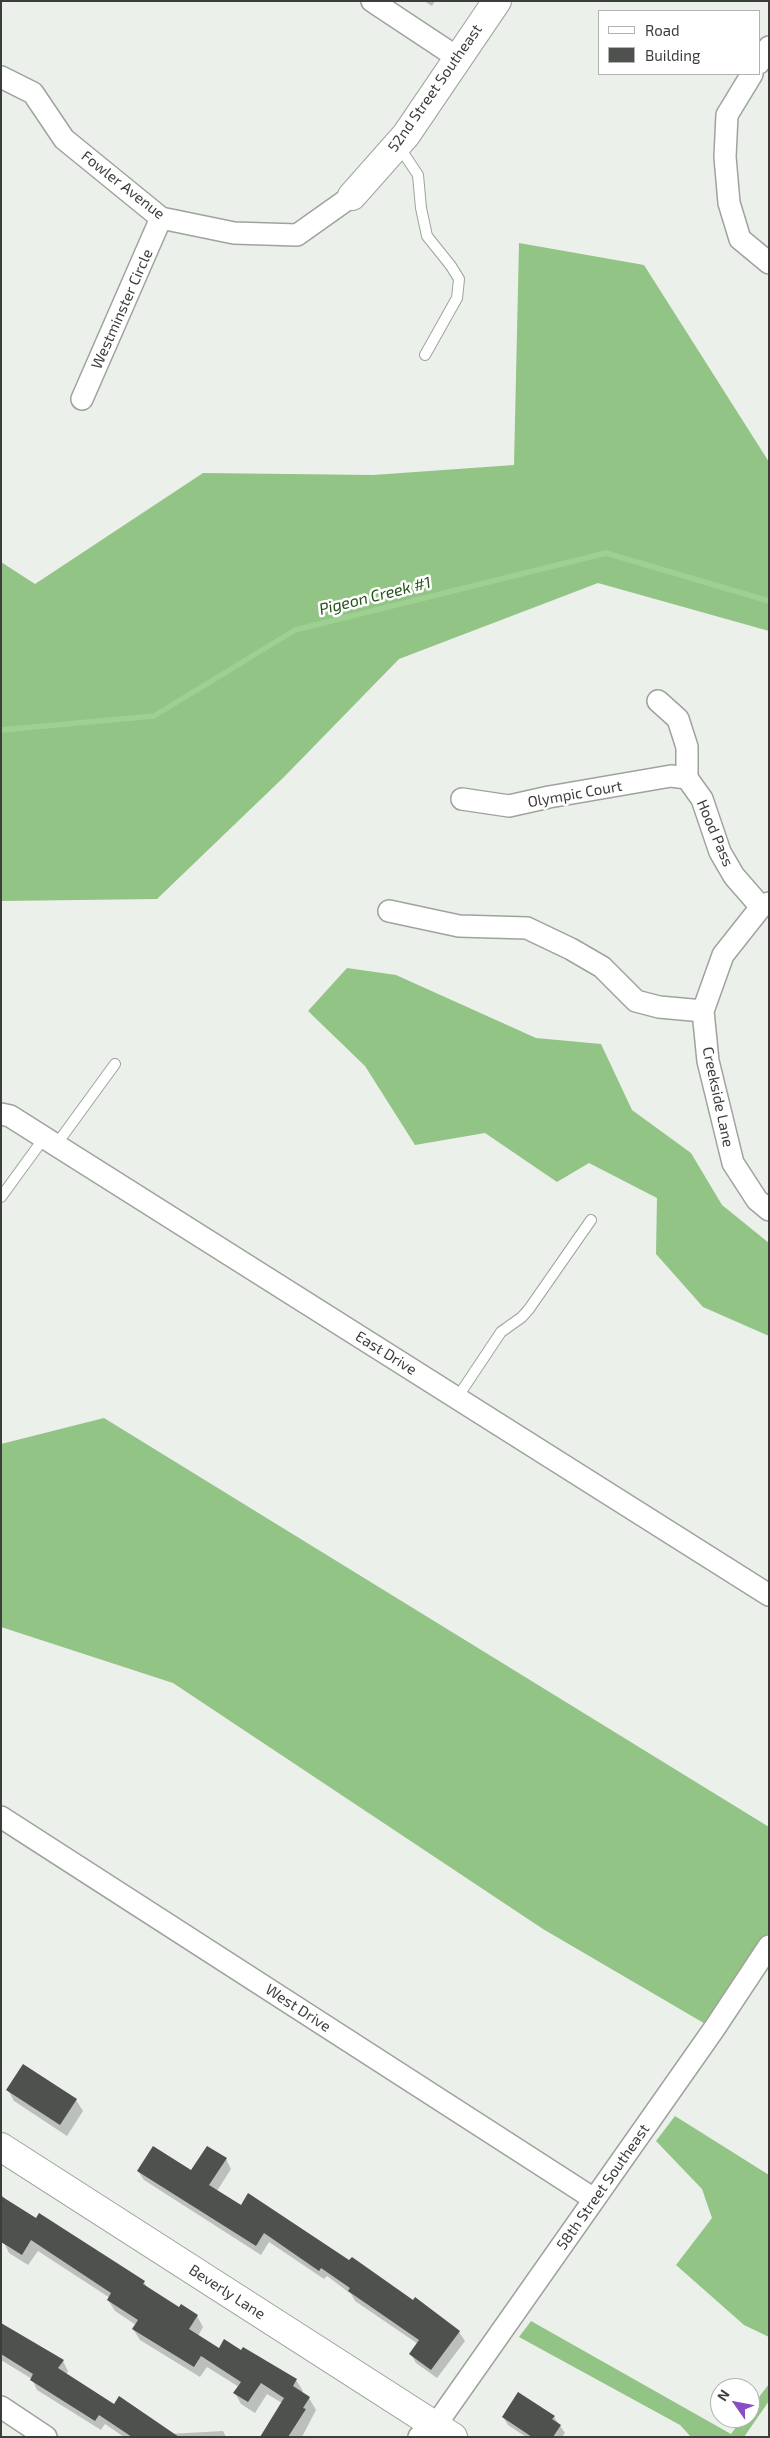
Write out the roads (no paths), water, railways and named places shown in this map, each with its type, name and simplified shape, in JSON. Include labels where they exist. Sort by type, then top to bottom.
[{"type":"street","points":[[372,1],[458,58]]},
{"type":"street","name":"52nd Street Southeast","points":[[352,196],[398,144],[496,1]]},
{"type":"street","points":[[760,61],[769,46]]},
{"type":"street","points":[[751,75],[727,115],[725,158],[730,202],[740,239],[769,263]]},
{"type":"street","name":"Fowler Avenue","points":[[1,77],[33,94],[64,139],[161,218],[234,233],[297,235],[352,196]]},
{"type":"street","name":"Westminster Circle","points":[[82,399],[161,218]]},
{"type":"street","points":[[658,702],[678,720],[687,747],[687,778]]},
{"type":"street","name":"Olympic Court","points":[[462,799],[509,806],[549,797],[671,776],[687,778]]},
{"type":"street","name":"Hood Pass","points":[[687,778],[702,799],[720,852],[734,876],[765,905]]},
{"type":"street","name":"Creekside Lane","points":[[765,905],[723,955],[703,1011],[708,1061],[733,1163],[757,1200],[769,1210]]},
{"type":"street","points":[[389,911],[459,926],[527,928],[571,949],[602,967],[636,1001],[659,1007],[703,1011]]},
{"type":"street","name":"East Drive","points":[[1,1114],[10,1116],[769,1595]]},
{"type":"street","name":"West Drive","points":[[1,1817],[594,2199]]},
{"type":"street","name":"58th Street Southeast","points":[[436,2433],[594,2199],[714,2029],[769,1946]]},
{"type":"street","name":"Beverly Lane","points":[[1,2147],[436,2433]]},
{"type":"street","points":[[1,2407],[46,2437]]},
{"type":"lane","points":[[398,144],[418,175],[421,208],[427,236],[451,266],[458,279],[457,298],[425,355]]},
{"type":"lane","points":[[1,1196],[50,1142],[115,1064]]},
{"type":"lane","points":[[456,1398],[501,1332],[522,1317],[529,1309],[591,1220]]},
{"type":"waterway","name":"Pigeon Creek #1","points":[[1,730],[154,716],[295,630],[606,553],[769,601]]}]
